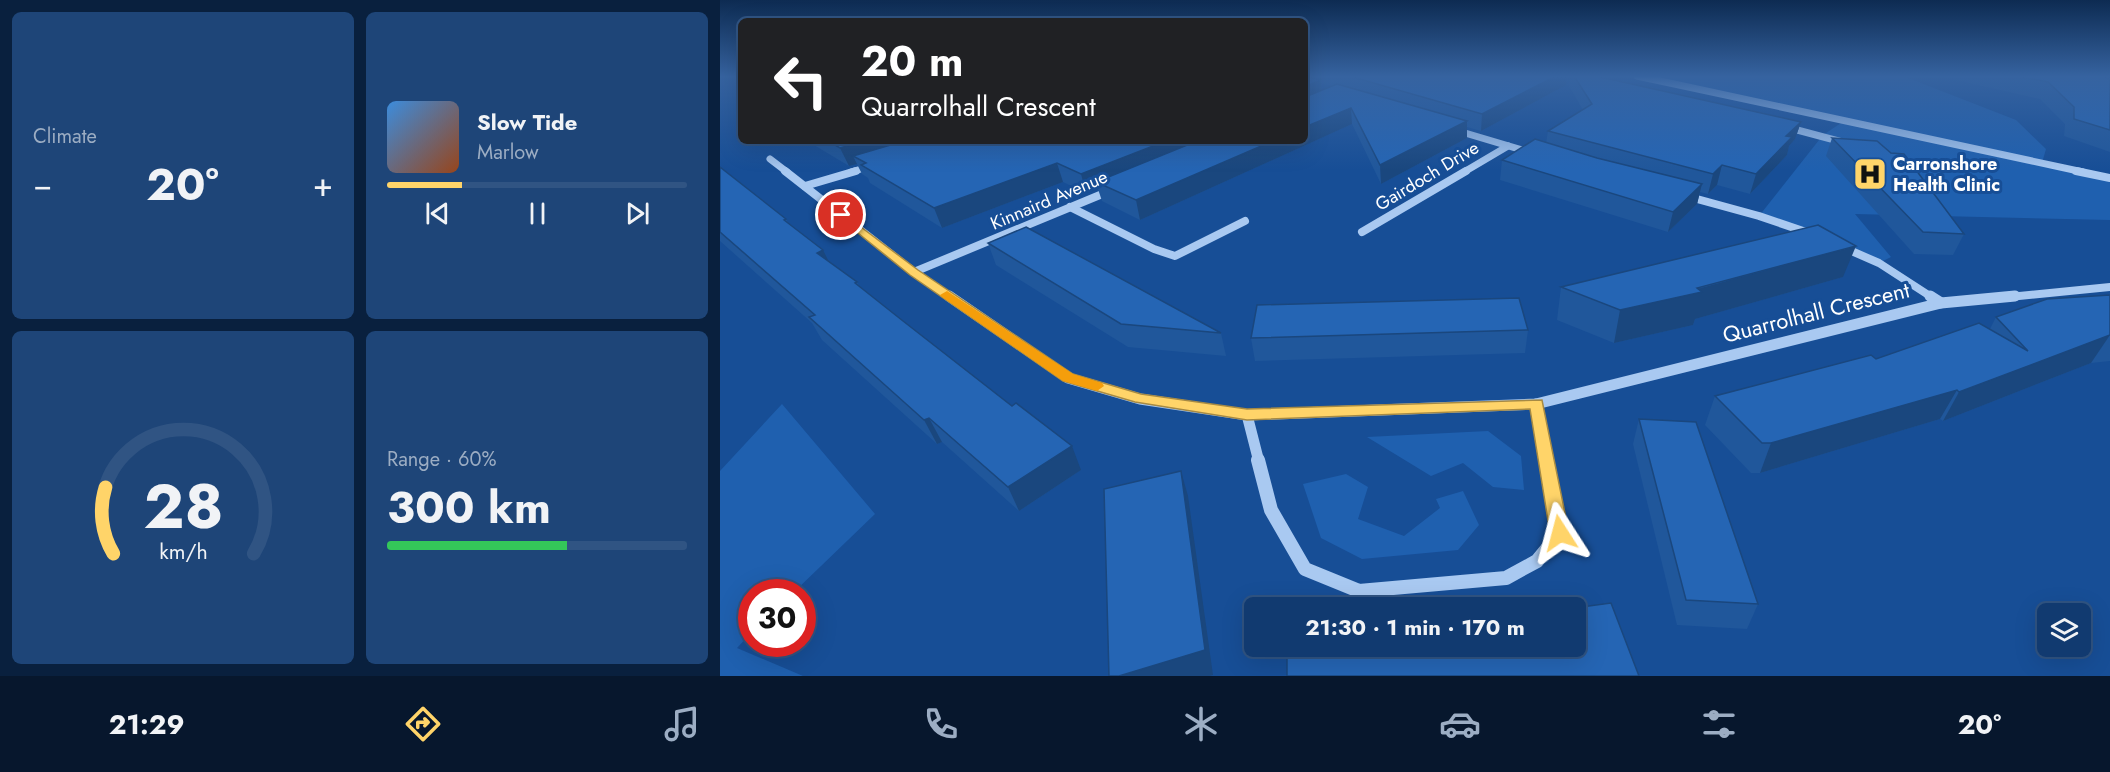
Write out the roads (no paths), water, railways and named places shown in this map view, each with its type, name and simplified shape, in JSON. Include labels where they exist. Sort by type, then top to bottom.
[{"type":"street","points":[[1787,108],[2110,178]]},
{"type":"street","points":[[1778,125],[1823,135],[1850,145]]},
{"type":"street","name":"Gairdoch Drive","points":[[1452,129],[1542,156]]},
{"type":"street","name":"Gairdoch Drive","points":[[1362,232],[1508,146]]},
{"type":"street","name":"Quarrolhall Crescent","points":[[770,159],[914,272],[1068,378],[1140,399],[1247,415],[1536,404],[1941,303],[2110,287]]},
{"type":"street","points":[[805,186],[884,162]]},
{"type":"street","name":"Kinnaird Avenue","points":[[914,272],[1123,185]]},
{"type":"street","points":[[1679,194],[1759,216],[1816,235]]},
{"type":"street","points":[[1070,207],[1154,249],[1175,255],[1245,221]]},
{"type":"street","points":[[1827,240],[1879,263],[1941,303]]},
{"type":"street","points":[[1247,415],[1271,510],[1305,569],[1359,591],[1506,578],[1537,561],[1560,533],[1536,404]]},
{"type":"place","name":"Carronshore Health Clinic","points":[[1870,174]]}]
